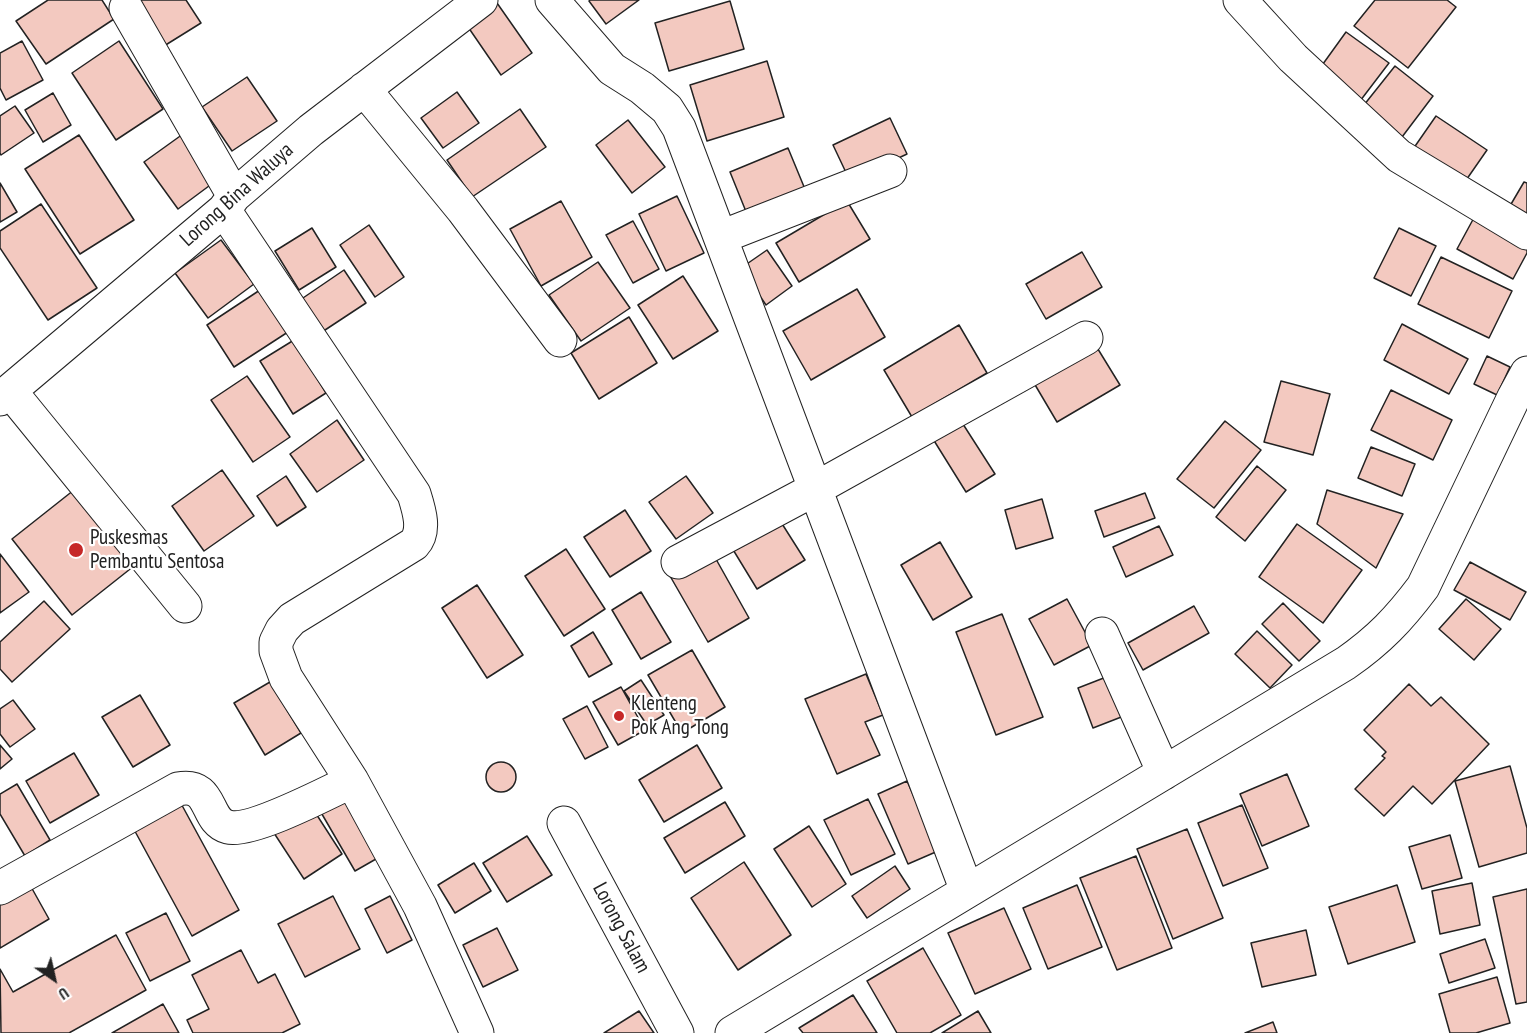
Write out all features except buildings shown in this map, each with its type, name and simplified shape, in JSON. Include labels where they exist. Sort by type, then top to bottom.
[{"type":"street","name":"Lorong Bina Waluya","points":[[5,395],[229,203],[310,130],[481,0]]},
{"type":"street","points":[[552,0],[612,69],[642,88],[666,109],[680,128],[967,891]]},
{"type":"street","points":[[1240,0],[1293,58],[1399,156],[1527,233]]},
{"type":"street","points":[[126,8],[229,203],[414,494],[420,510],[420,531],[414,544],[292,619],[282,630],[276,642],[276,651],[286,678],[352,781],[420,906],[477,1033]]},
{"type":"street","points":[[364,89],[463,210],[560,340]]},
{"type":"street","points":[[721,237],[890,171]]},
{"type":"street","points":[[678,562],[815,489],[1086,338]]},
{"type":"street","points":[[732,1033],[1369,647],[1404,612],[1423,587],[1527,373]]},
{"type":"street","points":[[5,395],[185,606]]},
{"type":"street","points":[[1102,634],[1164,773]]},
{"type":"street","points":[[0,888],[178,789],[188,787],[202,794],[222,825],[236,828],[272,818],[352,781]]},
{"type":"street","name":"Lorong Salam","points":[[564,823],[677,1033]]},
{"type":"place","name":"Puskesmas Pembantu Sentosa","points":[[76,550]]},
{"type":"place","name":"Klenteng Pok Ang Tong","points":[[619,716]]}]
